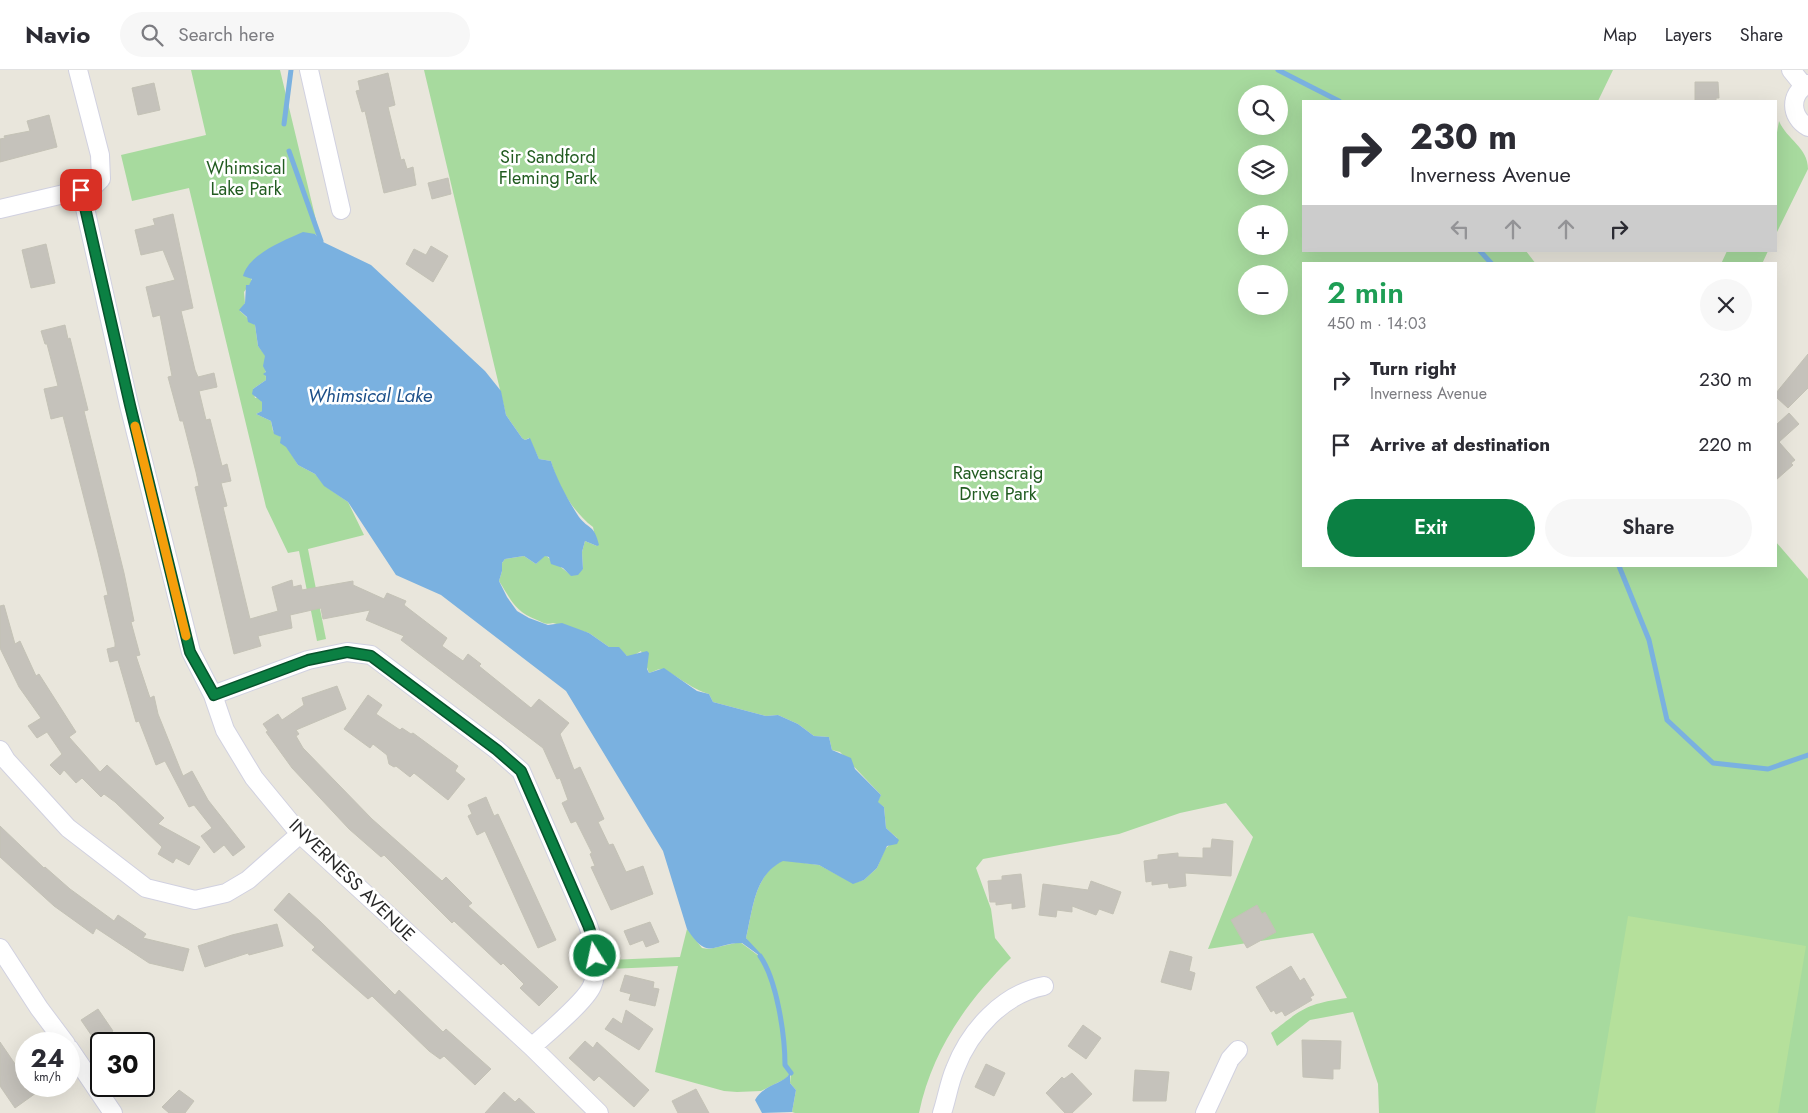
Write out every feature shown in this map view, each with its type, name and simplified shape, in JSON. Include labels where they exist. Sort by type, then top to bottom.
[{"type":"street","points":[[0,209],[81,190],[90,190],[101,179],[100,155],[78,70]]},
{"type":"street","points":[[309,70],[341,210]]},
{"type":"street","points":[[1792,70],[1806,85],[1795,97],[1794,111],[1800,122],[1808,127]]},
{"type":"street","name":"INVERNESS AVENUE","points":[[81,190],[132,414],[190,652],[214,695],[225,730],[254,778],[300,834],[532,1047],[599,1113]]},
{"type":"street","points":[[214,695],[308,660],[347,652],[371,656],[497,750],[521,771],[588,925],[594,942],[596,970],[592,988],[532,1047]]},
{"type":"street","points":[[0,750],[6,760],[68,828],[146,888],[195,900],[226,893],[248,880],[300,834]]},
{"type":"street","points":[[0,948],[57,1032]]},
{"type":"street","points":[[942,1113],[954,1070],[968,1043],[979,1029],[1008,1000],[1023,992],[1044,986]]},
{"type":"street","points":[[1205,1113],[1230,1059],[1238,1050]]},
{"type":"street","points":[[80,1064],[113,1113]]},
{"type":"green space","name":"Whimsical Lake Park","points":[[191,70],[280,70],[321,241],[315,234],[251,278],[252,281],[244,292],[245,303],[240,311],[255,325],[258,346],[265,355],[266,380],[253,389],[255,398],[259,397],[262,402],[262,411],[256,414],[271,421],[273,431],[281,437],[298,465],[315,474],[325,486],[348,502],[364,535],[308,549],[326,639],[317,641],[299,551],[288,553],[266,507],[189,188],[132,201],[121,155],[206,135]]},
{"type":"green space","name":"Ravenscraig Drive Park","points":[[424,70],[1613,70],[1598,100],[1302,100],[1302,252],[1527,252],[1534,262],[1302,262],[1302,567],[1777,567],[1777,543],[1808,579],[1808,1113],[1379,1113],[1378,1084],[1353,1012],[1310,1020],[1277,1046],[1271,1033],[1306,1008],[1322,1002],[1347,998],[1313,933],[1208,949],[1253,837],[1226,803],[1180,813],[1119,834],[983,859],[976,868],[991,909],[995,938],[1011,958],[979,992],[953,1029],[933,1069],[919,1113],[795,1113],[792,1112],[796,1090],[790,1083],[791,1073],[785,1079],[761,1091],[737,1092],[724,1091],[655,1072],[678,966],[608,969],[609,960],[680,957],[687,929],[702,948],[709,949],[740,942],[759,956],[746,938],[756,894],[766,874],[773,866],[783,860],[819,865],[853,883],[864,880],[877,868],[885,849],[897,838],[886,828],[884,807],[877,802],[881,795],[840,752],[832,750],[829,737],[814,736],[798,724],[778,715],[766,716],[713,702],[709,694],[696,689],[665,670],[660,669],[649,673],[641,651],[633,656],[627,656],[617,647],[609,647],[589,633],[553,623],[543,623],[529,617],[514,605],[499,581],[502,563],[505,559],[524,556],[536,564],[545,555],[571,575],[583,569],[582,552],[585,541],[597,546],[593,527],[579,514],[567,497],[557,479],[551,461],[539,459],[529,438],[525,440],[506,415]]},
{"type":"green space","points":[[1779,121],[1805,155],[1808,169],[1777,232],[1777,132]]},
{"type":"green space","points":[[1727,252],[1768,252],[1763,262],[1722,262]]},
{"type":"green space","points":[[1628,916],[1806,946],[1778,1113],[1595,1113]]},
{"type":"water","name":"Whimsical Lake","points":[[303,232],[315,234],[321,241],[371,265],[485,371],[501,391],[506,415],[522,438],[525,440],[530,438],[539,459],[551,461],[559,482],[575,511],[595,534],[599,545],[597,546],[585,541],[582,552],[583,569],[578,575],[571,576],[563,568],[551,564],[549,557],[545,556],[536,564],[524,556],[505,559],[502,563],[499,581],[517,611],[548,625],[562,623],[589,633],[609,647],[619,647],[627,656],[647,651],[649,653],[647,669],[649,673],[664,668],[697,691],[709,694],[713,702],[766,716],[778,715],[798,724],[814,736],[829,737],[832,750],[851,758],[855,769],[881,795],[878,802],[884,807],[886,828],[899,840],[897,844],[887,846],[877,868],[864,880],[853,884],[819,865],[783,861],[773,867],[766,875],[760,884],[753,905],[746,938],[760,953],[760,956],[742,943],[706,948],[694,939],[687,929],[663,851],[566,691],[441,595],[396,575],[348,502],[324,486],[315,474],[298,465],[286,447],[280,443],[281,437],[274,434],[271,421],[256,414],[262,411],[262,402],[252,394],[253,389],[266,380],[266,376],[263,374],[266,372],[263,366],[265,356],[258,346],[255,325],[248,322],[247,317],[239,310],[245,303],[246,285],[249,285],[252,279],[243,276],[246,268],[259,255]]},
{"type":"water","points":[[790,1073],[790,1083],[796,1090],[792,1112],[762,1113],[755,1100],[759,1094],[783,1080]]},
{"type":"building","points":[[388,73],[395,105],[388,107],[401,160],[404,159],[407,169],[413,167],[416,185],[384,193],[365,111],[362,112],[356,91],[360,90],[358,81]]},
{"type":"building","points":[[1695,82],[1718,82],[1719,98],[1716,98],[1716,100],[1695,100]]},
{"type":"building","points":[[154,83],[160,110],[138,115],[132,88]]},
{"type":"building","points":[[49,115],[57,147],[0,162],[0,139],[5,138],[4,136],[30,131],[27,121]]},
{"type":"building","points":[[448,178],[451,194],[432,199],[428,183]]},
{"type":"building","points":[[173,214],[193,308],[181,311],[195,370],[198,377],[214,373],[217,387],[199,391],[206,420],[210,419],[222,466],[227,464],[231,481],[221,483],[227,506],[223,507],[250,619],[278,611],[272,587],[292,580],[293,587],[301,585],[302,590],[353,581],[353,585],[384,599],[387,593],[406,601],[404,605],[447,638],[442,646],[463,661],[468,654],[481,664],[479,666],[531,708],[539,699],[569,723],[560,734],[574,770],[580,767],[604,819],[598,822],[609,845],[613,844],[626,872],[643,866],[653,894],[611,910],[591,867],[595,866],[590,854],[592,853],[576,821],[571,823],[562,803],[568,800],[560,778],[557,779],[543,748],[401,640],[404,636],[366,620],[370,610],[323,619],[321,608],[290,615],[292,628],[258,636],[261,646],[234,654],[195,487],[199,486],[196,472],[183,421],[180,421],[168,377],[172,376],[160,315],[153,317],[146,287],[175,280],[163,250],[141,255],[135,230],[155,225],[153,219]]},
{"type":"building","points":[[46,244],[55,283],[31,288],[22,250]]},
{"type":"building","points":[[431,246],[448,256],[433,282],[406,264],[414,249],[426,255]]},
{"type":"building","points":[[65,325],[88,410],[84,411],[124,573],[134,621],[131,622],[140,655],[136,656],[150,698],[154,696],[158,714],[183,776],[192,771],[208,800],[245,847],[233,856],[224,845],[214,853],[201,836],[212,828],[194,805],[189,807],[165,761],[156,765],[139,721],[136,722],[118,660],[110,662],[107,649],[115,647],[115,643],[104,596],[108,595],[98,553],[63,416],[51,419],[44,389],[58,386],[47,344],[45,344],[41,331]]},
{"type":"building","points":[[1808,354],[1808,388],[1788,408],[1777,398],[1777,392]]},
{"type":"building","points":[[1789,413],[1799,424],[1779,442],[1795,460],[1791,463],[1793,465],[1777,479],[1777,424]]},
{"type":"building","points":[[4,605],[15,644],[20,641],[36,676],[39,674],[76,732],[69,737],[100,772],[107,765],[164,818],[158,824],[200,847],[189,865],[176,858],[173,863],[158,854],[162,847],[115,802],[104,794],[101,797],[82,778],[76,783],[64,770],[60,775],[50,765],[62,754],[47,732],[37,738],[28,726],[41,718],[19,687],[0,648],[0,606]]},
{"type":"building","points":[[337,686],[346,709],[296,730],[299,734],[296,736],[303,748],[372,819],[442,881],[446,877],[472,903],[468,906],[558,987],[539,1006],[520,988],[524,984],[503,963],[501,965],[454,921],[452,923],[384,855],[381,857],[349,829],[292,768],[266,732],[268,731],[263,724],[278,714],[282,720],[304,705],[302,698]]},
{"type":"building","points":[[368,695],[382,705],[376,714],[400,730],[402,728],[411,734],[413,733],[458,766],[455,771],[465,779],[448,800],[414,773],[410,777],[396,766],[394,767],[389,764],[387,755],[373,744],[370,748],[344,729]]},
{"type":"building","points":[[486,797],[494,816],[498,814],[556,940],[538,948],[485,831],[477,835],[468,816],[472,814],[468,805]]},
{"type":"building","points":[[0,826],[44,868],[114,921],[118,915],[146,934],[143,938],[189,949],[183,971],[149,963],[96,928],[93,934],[54,906],[0,857]]},
{"type":"building","points":[[1212,839],[1233,841],[1231,876],[1185,873],[1186,886],[1169,888],[1168,883],[1152,885],[1152,881],[1146,882],[1144,861],[1158,859],[1158,855],[1178,853],[1178,857],[1203,858],[1203,848],[1211,848]]},
{"type":"building","points":[[1021,874],[1025,907],[1012,909],[1012,903],[996,905],[996,902],[990,902],[988,881],[1002,880],[1002,876]]},
{"type":"building","points":[[1091,881],[1121,892],[1113,914],[1099,909],[1096,915],[1072,906],[1072,912],[1057,910],[1056,917],[1039,915],[1043,884],[1088,890]]},
{"type":"building","points":[[289,893],[395,995],[399,990],[443,1032],[446,1029],[491,1069],[475,1085],[444,1056],[440,1059],[429,1051],[372,996],[368,999],[312,950],[315,947],[274,910]]},
{"type":"building","points":[[1257,905],[1262,914],[1265,912],[1276,932],[1247,948],[1231,920]]},
{"type":"building","points":[[650,922],[659,942],[646,947],[643,940],[630,945],[624,931]]},
{"type":"building","points":[[277,924],[283,946],[249,955],[248,953],[205,967],[198,946]]},
{"type":"building","points":[[1170,951],[1192,957],[1189,971],[1195,973],[1191,990],[1161,982]]},
{"type":"building","points":[[1291,966],[1300,981],[1304,978],[1314,995],[1310,997],[1312,1000],[1285,1016],[1282,1011],[1276,1014],[1274,1010],[1271,1012],[1256,987]]},
{"type":"building","points":[[625,975],[654,982],[653,988],[659,989],[655,1006],[629,1000],[631,994],[620,991]]},
{"type":"building","points":[[98,1009],[113,1031],[90,1033],[81,1020]]},
{"type":"building","points":[[626,1010],[653,1029],[639,1050],[605,1029],[613,1018],[622,1024]]},
{"type":"building","points":[[1083,1025],[1101,1038],[1086,1059],[1068,1046]]},
{"type":"building","points":[[1302,1040],[1341,1041],[1340,1069],[1333,1069],[1333,1079],[1303,1077]]},
{"type":"building","points":[[585,1041],[593,1048],[597,1042],[649,1090],[634,1107],[599,1076],[594,1081],[569,1058]]},
{"type":"building","points":[[0,1042],[15,1064],[15,1097],[30,1097],[15,1108],[0,1086]]},
{"type":"building","points":[[986,1064],[1005,1073],[994,1096],[975,1087]]},
{"type":"building","points":[[1135,1070],[1169,1072],[1166,1101],[1133,1101]]},
{"type":"building","points":[[1072,1073],[1092,1094],[1072,1113],[1065,1113],[1046,1093],[1062,1077],[1064,1079]]},
{"type":"building","points":[[696,1089],[709,1113],[678,1113],[672,1101]]},
{"type":"building","points":[[179,1090],[194,1101],[185,1113],[169,1113],[162,1107]]},
{"type":"building","points":[[504,1092],[515,1102],[519,1098],[535,1113],[485,1113]]},
{"type":"waterway","points":[[284,124],[291,70]]},
{"type":"waterway","points":[[1278,70],[1337,100]]},
{"type":"waterway","points":[[289,151],[321,241]]},
{"type":"waterway","points":[[1481,252],[1490,262]]},
{"type":"waterway","points":[[1619,567],[1649,640],[1667,720],[1713,763],[1768,769],[1808,755]]},
{"type":"waterway","points":[[760,956],[766,966],[775,993],[782,1024],[785,1065],[791,1073]]},
{"type":"slow traffic","points":[[135,426],[186,636]]},
{"type":"route","points":[[81,190],[159,528],[190,652],[214,695],[308,660],[347,652],[371,656],[497,750],[521,771],[588,925],[594,942],[595,956]]},
{"type":"park label","name":"Sir Sandford Fleming Park","points":[[548,167]]}]
